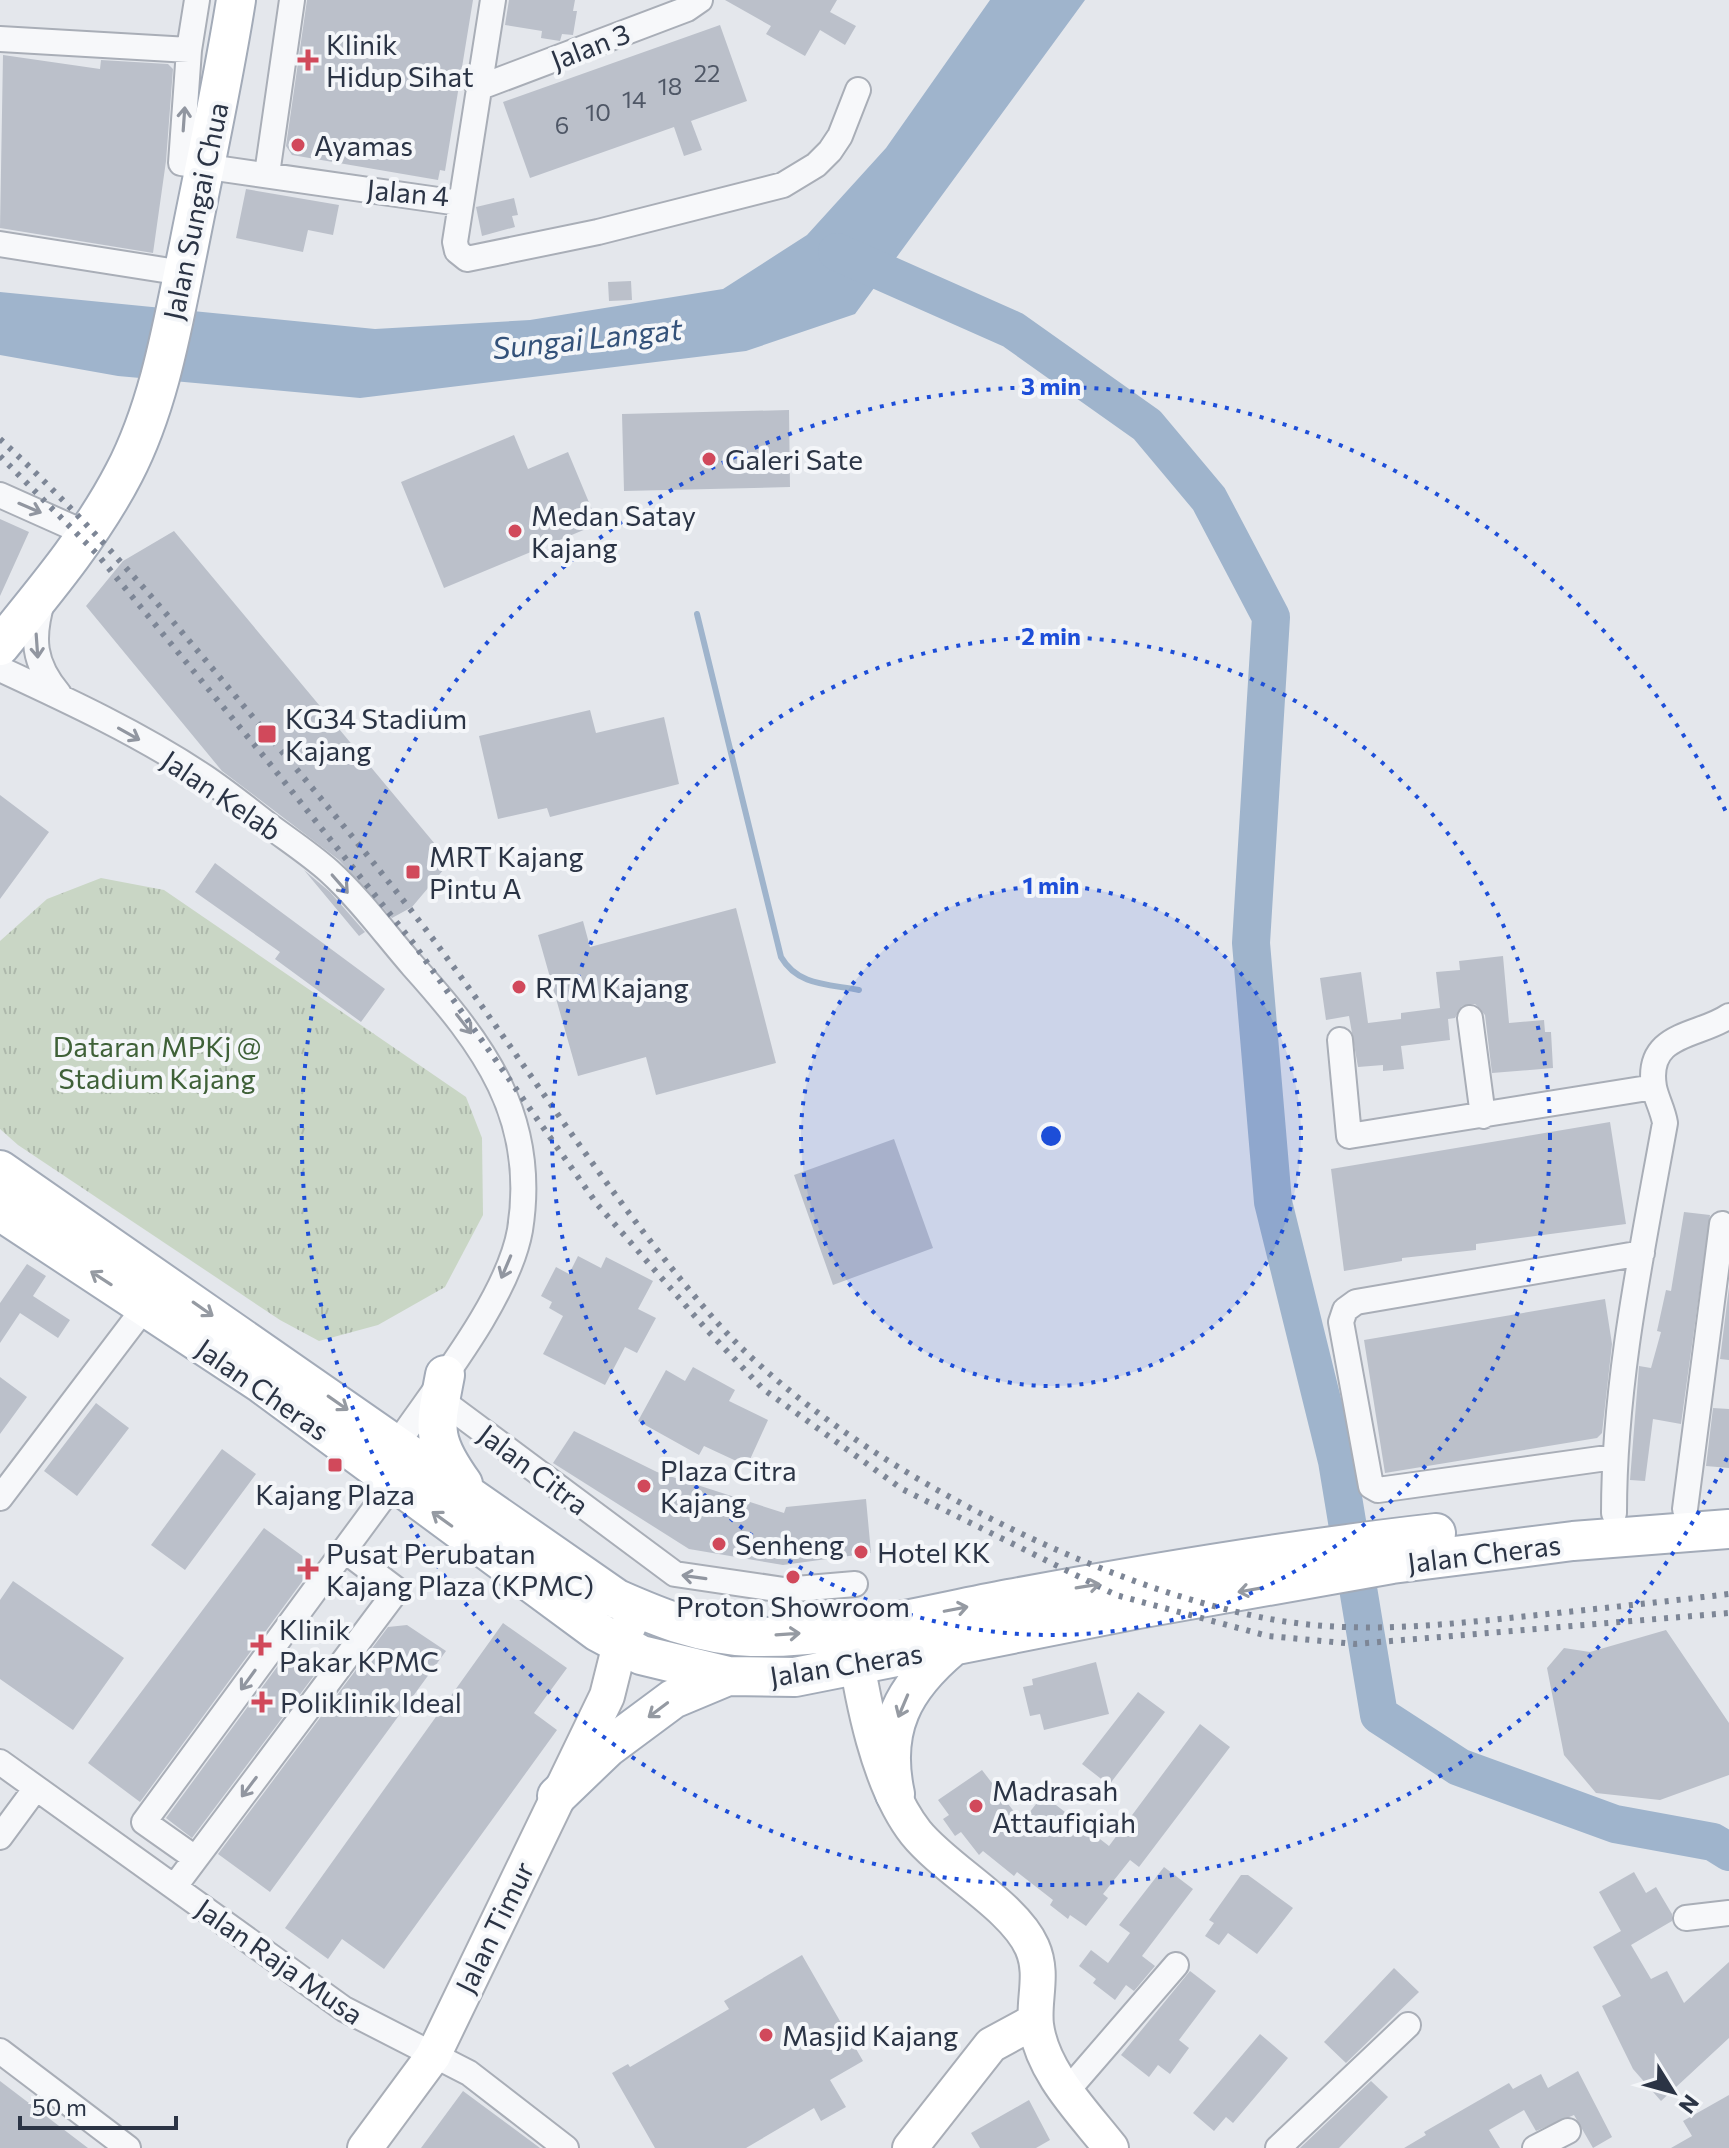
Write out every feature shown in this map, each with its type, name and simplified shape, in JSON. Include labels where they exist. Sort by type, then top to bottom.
[{"type":"main road","name":"Jalan Sungai Chua","points":[[0,646],[46,589],[123,475],[147,421],[181,284],[236,0]]},
{"type":"main road","name":"Jalan Cheras","points":[[0,1170],[617,1599],[700,1630],[854,1647],[952,1647],[1326,1562]]},
{"type":"main road","name":"Jalan Cheras","points":[[0,1211],[262,1384],[393,1484],[630,1650],[728,1676],[795,1677],[854,1647],[1011,1599],[1326,1562],[1614,1513],[1729,1506]]},
{"type":"main road","points":[[443,1387],[436,1422],[438,1444],[472,1496]]},
{"type":"main road","name":"Jalan Cheras","points":[[1392,1551],[1729,1529]]},
{"type":"main road","name":"Jalan Timur","points":[[365,2148],[433,2056],[647,1612]]},
{"type":"main road","points":[[854,1647],[871,1729],[895,1794],[917,1834],[1022,1930],[1037,1963],[1035,2021],[1043,2054],[1111,2148]]},
{"type":"main road","points":[[895,1794],[890,1750],[903,1702],[914,1682],[952,1647]]},
{"type":"main road","points":[[557,1796],[607,1748],[673,1699],[728,1676]]},
{"type":"main road","points":[[910,2148],[991,2045],[1035,2021]]},
{"type":"street","points":[[197,0],[189,50],[181,163],[205,166]]},
{"type":"street","points":[[267,174],[292,0]]},
{"type":"street","name":"Jalan 4","points":[[205,166],[459,203],[493,0]]},
{"type":"street","name":"Jalan 3","points":[[478,88],[691,3]]},
{"type":"street","points":[[0,39],[189,50]]},
{"type":"street","points":[[459,203],[455,242],[457,251],[467,259],[761,194],[816,165],[830,151],[840,136],[858,90]]},
{"type":"street","points":[[0,244],[181,284]]},
{"type":"street","points":[[0,495],[85,533]]},
{"type":"street","points":[[46,589],[37,621],[39,663],[42,673],[61,696]]},
{"type":"street","name":"Jalan Kelab","points":[[0,669],[61,696],[202,775],[327,869],[463,1021],[485,1053],[507,1098],[523,1175],[519,1234],[475,1330],[443,1387],[397,1444]]},
{"type":"street","points":[[1614,1513],[1614,1457],[1642,1253],[1665,1123],[1662,1103],[1654,1087],[1657,1057],[1668,1042],[1729,1016]]},
{"type":"street","points":[[1470,1018],[1483,1116]]},
{"type":"street","points":[[1340,1040],[1349,1136],[1654,1087]]},
{"type":"street","points":[[1685,1509],[1722,1224]]},
{"type":"street","points":[[1614,1457],[1378,1490],[1371,1486],[1341,1322],[1345,1310],[1356,1302],[1642,1253]]},
{"type":"street","points":[[0,1498],[145,1307]]},
{"type":"street","name":"Jalan Citra","points":[[443,1387],[675,1574],[784,1590],[855,1584]]},
{"type":"street","points":[[195,1858],[144,1822],[393,1484]]},
{"type":"street","points":[[175,1886],[397,1590],[344,1550]]},
{"type":"street","name":"Jalan Raja Musa","points":[[0,1762],[344,2009],[469,2073],[566,2148]]},
{"type":"street","points":[[0,1837],[36,1788]]},
{"type":"street","points":[[1686,1918],[1729,1913]]},
{"type":"street","points":[[1067,2091],[1176,1965]]},
{"type":"street","points":[[1278,2148],[1408,2025]]},
{"type":"street","points":[[0,2051],[128,2148]]},
{"type":"street","points":[[1535,2148],[1568,2131]]},
{"type":"green space","name":"Dataran MPKj @ Stadium Kajang","points":[[101,878],[164,890],[466,1097],[482,1138],[483,1215],[445,1287],[378,1325],[319,1341],[280,1320],[18,1145],[0,1129],[0,941],[47,899]]},
{"type":"water","name":"Sungai Langat","points":[[990,0],[1085,0],[855,314],[746,351],[360,398],[118,376],[0,355],[0,292],[375,329],[530,320],[723,289],[807,235],[886,148]]},
{"type":"building","points":[[307,0],[473,0],[445,171],[440,170],[438,180],[292,155],[286,146]]},
{"type":"building","points":[[509,0],[575,0],[573,11],[577,11],[573,35],[562,34],[560,41],[541,38],[542,31],[505,25]]},
{"type":"building","points":[[725,0],[837,0],[830,12],[856,26],[845,45],[820,30],[805,56],[766,34],[771,26]]},
{"type":"building","points":[[720,25],[747,101],[691,121],[702,150],[684,156],[674,127],[530,178],[503,102]]},
{"type":"building","points":[[3,55],[100,69],[101,60],[168,64],[173,69],[166,161],[153,253],[0,228]]},
{"type":"building","points":[[246,189],[339,205],[333,235],[308,230],[303,252],[236,238]]},
{"type":"building","points":[[514,198],[518,215],[512,216],[515,227],[482,236],[476,207]]},
{"type":"building","points":[[631,281],[632,300],[609,301],[608,282]]},
{"type":"building","points":[[789,410],[790,487],[624,491],[622,414]]},
{"type":"building","points":[[514,435],[528,469],[568,452],[598,524],[444,588],[401,482]]},
{"type":"building","points":[[0,519],[29,532],[0,596]]},
{"type":"building","name":"KG34 Stadium Kajang","points":[[174,531],[450,862],[412,907],[392,918],[339,860],[222,771],[86,606],[123,561]]},
{"type":"building","points":[[590,710],[596,733],[664,717],[679,784],[550,817],[547,808],[498,819],[479,736]]},
{"type":"building","points":[[0,795],[49,832],[0,899]]},
{"type":"building","points":[[215,863],[385,989],[361,1022],[275,959],[280,952],[195,892]]},
{"type":"building","points":[[304,870],[330,892],[365,932],[359,936]]},
{"type":"building","points":[[736,908],[776,1063],[656,1095],[646,1057],[578,1076],[538,935],[583,921],[590,947]]},
{"type":"building","points":[[1503,956],[1509,1023],[1544,1020],[1545,1032],[1551,1032],[1553,1068],[1492,1073],[1485,1015],[1475,1004],[1462,1006],[1455,1018],[1448,1019],[1450,1040],[1401,1046],[1404,1069],[1383,1071],[1383,1065],[1358,1067],[1349,1016],[1326,1020],[1320,978],[1361,972],[1368,1023],[1401,1019],[1401,1013],[1440,1008],[1436,972],[1460,970],[1459,961]]},
{"type":"building","points":[[1610,1122],[1626,1224],[1476,1244],[1476,1250],[1402,1258],[1402,1261],[1344,1271],[1331,1169]]},
{"type":"building","points":[[894,1139],[933,1248],[833,1285],[794,1175]]},
{"type":"building","points":[[1684,1212],[1710,1215],[1681,1424],[1653,1419],[1645,1481],[1630,1480],[1639,1366],[1651,1368],[1661,1332],[1657,1331],[1666,1290],[1671,1291]]},
{"type":"building","points":[[578,1256],[601,1268],[606,1257],[653,1281],[638,1309],[656,1318],[637,1353],[625,1347],[605,1385],[543,1354],[563,1316],[549,1308],[552,1302],[541,1296],[556,1267],[569,1274]]},
{"type":"building","points":[[27,1264],[46,1276],[33,1296],[70,1320],[58,1338],[20,1313],[0,1343],[0,1303]]},
{"type":"building","points":[[1729,1287],[1729,1360],[1720,1359]]},
{"type":"building","points":[[1605,1299],[1612,1344],[1602,1433],[1597,1438],[1385,1473],[1364,1340]]},
{"type":"building","points":[[693,1367],[735,1390],[729,1401],[768,1420],[747,1466],[704,1446],[699,1455],[638,1421],[666,1370],[685,1381]]},
{"type":"building","points":[[0,1377],[27,1397],[0,1434]]},
{"type":"building","points":[[96,1403],[129,1428],[77,1496],[44,1471]]},
{"type":"building","points":[[1713,1408],[1729,1409],[1729,1468],[1706,1466]]},
{"type":"building","name":"Plaza Citra Kajang","points":[[574,1431],[657,1472],[784,1513],[786,1507],[866,1499],[871,1553],[783,1565],[689,1549],[553,1463]]},
{"type":"building","points":[[222,1449],[256,1474],[185,1570],[151,1545]]},
{"type":"building","points":[[264,1528],[312,1563],[312,1568],[140,1802],[88,1763]]},
{"type":"building","points":[[13,1581],[124,1658],[73,1730],[0,1679],[0,1600]]},
{"type":"building","points":[[503,1623],[567,1668],[534,1713],[557,1730],[384,1969],[342,1939],[328,1959],[285,1928]]},
{"type":"building","points":[[407,1625],[446,1651],[270,1892],[218,1854],[388,1627]]},
{"type":"building","points":[[1666,1630],[1729,1723],[1729,1775],[1660,1800],[1596,1793],[1564,1755],[1547,1668],[1564,1648],[1590,1652]]},
{"type":"building","points":[[291,1648],[319,1669],[192,1838],[166,1818]]},
{"type":"building","points":[[1096,1662],[1109,1714],[1044,1730],[1040,1714],[1030,1716],[1023,1687],[1033,1685],[1032,1679]]},
{"type":"building","points":[[1138,1692],[1165,1712],[1109,1785],[1082,1764]]},
{"type":"building","points":[[1200,1724],[1230,1747],[1139,1867],[1130,1860],[1103,1894],[1108,1898],[1086,1926],[1070,1915],[1068,1919],[1050,1905],[1053,1900],[1017,1872],[1014,1876],[983,1851],[979,1855],[961,1832],[955,1836],[943,1819],[949,1815],[938,1800],[982,1770],[1022,1822],[1043,1795],[1109,1846]]},
{"type":"building","points":[[1164,1867],[1193,1889],[1142,1956],[1155,1966],[1134,1991],[1126,1985],[1115,2000],[1093,1983],[1096,1979],[1079,1966],[1091,1950],[1108,1963],[1130,1933],[1119,1925]]},
{"type":"building","points":[[1634,1872],[1646,1893],[1656,1887],[1672,1914],[1672,1921],[1631,1945],[1651,1979],[1667,1971],[1684,2003],[1729,1962],[1729,2038],[1661,2101],[1633,2069],[1602,2006],[1621,1996],[1593,1947],[1621,1931],[1599,1892]]},
{"type":"building","points":[[1241,1875],[1248,1875],[1293,1908],[1257,1954],[1228,1933],[1219,1945],[1205,1936],[1214,1923],[1209,1920]]},
{"type":"building","name":"Masjid Kajang","points":[[802,1955],[863,2061],[830,2080],[846,2107],[821,2121],[814,2108],[746,2148],[655,2148],[612,2073],[628,2064],[630,2067],[729,2009],[724,2001]]},
{"type":"building","points":[[1394,1968],[1419,1992],[1346,2063],[1324,2042]]},
{"type":"building","points":[[1190,1971],[1216,1991],[1179,2040],[1189,2048],[1170,2074],[1158,2065],[1149,2077],[1121,2055]]},
{"type":"building","points":[[1260,2034],[1288,2058],[1233,2123],[1226,2117],[1214,2131],[1193,2113]]},
{"type":"building","points":[[1578,2071],[1612,2137],[1593,2148],[1574,2115],[1536,2131],[1524,2110],[1489,2130],[1500,2148],[1404,2148],[1426,2135],[1424,2132],[1509,2083],[1513,2089],[1541,2074],[1548,2088]]},
{"type":"building","points":[[0,2081],[42,2113],[88,2148],[0,2148]]},
{"type":"building","points":[[1371,2081],[1388,2097],[1339,2148],[1300,2148]]},
{"type":"building","points":[[463,2091],[540,2148],[421,2148]]},
{"type":"building","points":[[1729,2095],[1729,2148],[1671,2148],[1692,2136],[1683,2121]]},
{"type":"building","points":[[1029,2100],[1050,2140],[1036,2148],[980,2148],[971,2133]]},
{"type":"waterway","points":[[837,252],[1013,330],[1147,425],[1209,499],[1271,617],[1251,943],[1273,1202],[1337,1461],[1379,1715],[1459,1767],[1615,1824],[1713,1842],[1729,1852]]},
{"type":"waterway","points":[[697,614],[781,957],[805,979],[859,990]]},
{"type":"railway","points":[[0,439],[126,568],[359,845],[427,931],[675,1273],[714,1319],[765,1370],[826,1419],[970,1508],[1047,1546],[1200,1602],[1270,1619],[1334,1627],[1431,1625],[1729,1594]]},
{"type":"railway","points":[[0,456],[97,554],[266,759],[414,944],[597,1204],[707,1330],[763,1389],[902,1489],[1116,1595],[1268,1636],[1355,1644],[1729,1613]]},
{"type":"place","name":"Klinik Hidup Sihat","points":[[308,60]]},
{"type":"place","name":"Ayamas","points":[[298,145]]},
{"type":"place","name":"Galeri Sate","points":[[709,459]]},
{"type":"place","name":"Medan Satay Kajang","points":[[515,531]]},
{"type":"place","name":"KG34 Stadium Kajang","points":[[267,734]]},
{"type":"place","name":"MRT Kajang Pintu A","points":[[413,872]]},
{"type":"place","name":"RTM Kajang","points":[[519,987]]},
{"type":"place","name":"Kajang Plaza","points":[[335,1465]]},
{"type":"place","name":"Plaza Citra Kajang","points":[[644,1486]]},
{"type":"place","name":"Senheng","points":[[719,1544]]},
{"type":"place","name":"Hotel KK","points":[[861,1552]]},
{"type":"place","name":"Pusat Perubatan Kajang Plaza (KPMC)","points":[[308,1569]]},
{"type":"place","name":"Proton Showroom","points":[[793,1577]]},
{"type":"place","name":"Klinik Pakar KPMC","points":[[261,1645]]},
{"type":"place","name":"Poliklinik Ideal","points":[[262,1702]]},
{"type":"place","name":"Madrasah Attaufiqiah","points":[[976,1806]]},
{"type":"place","name":"Masjid Kajang","points":[[766,2035]]}]
